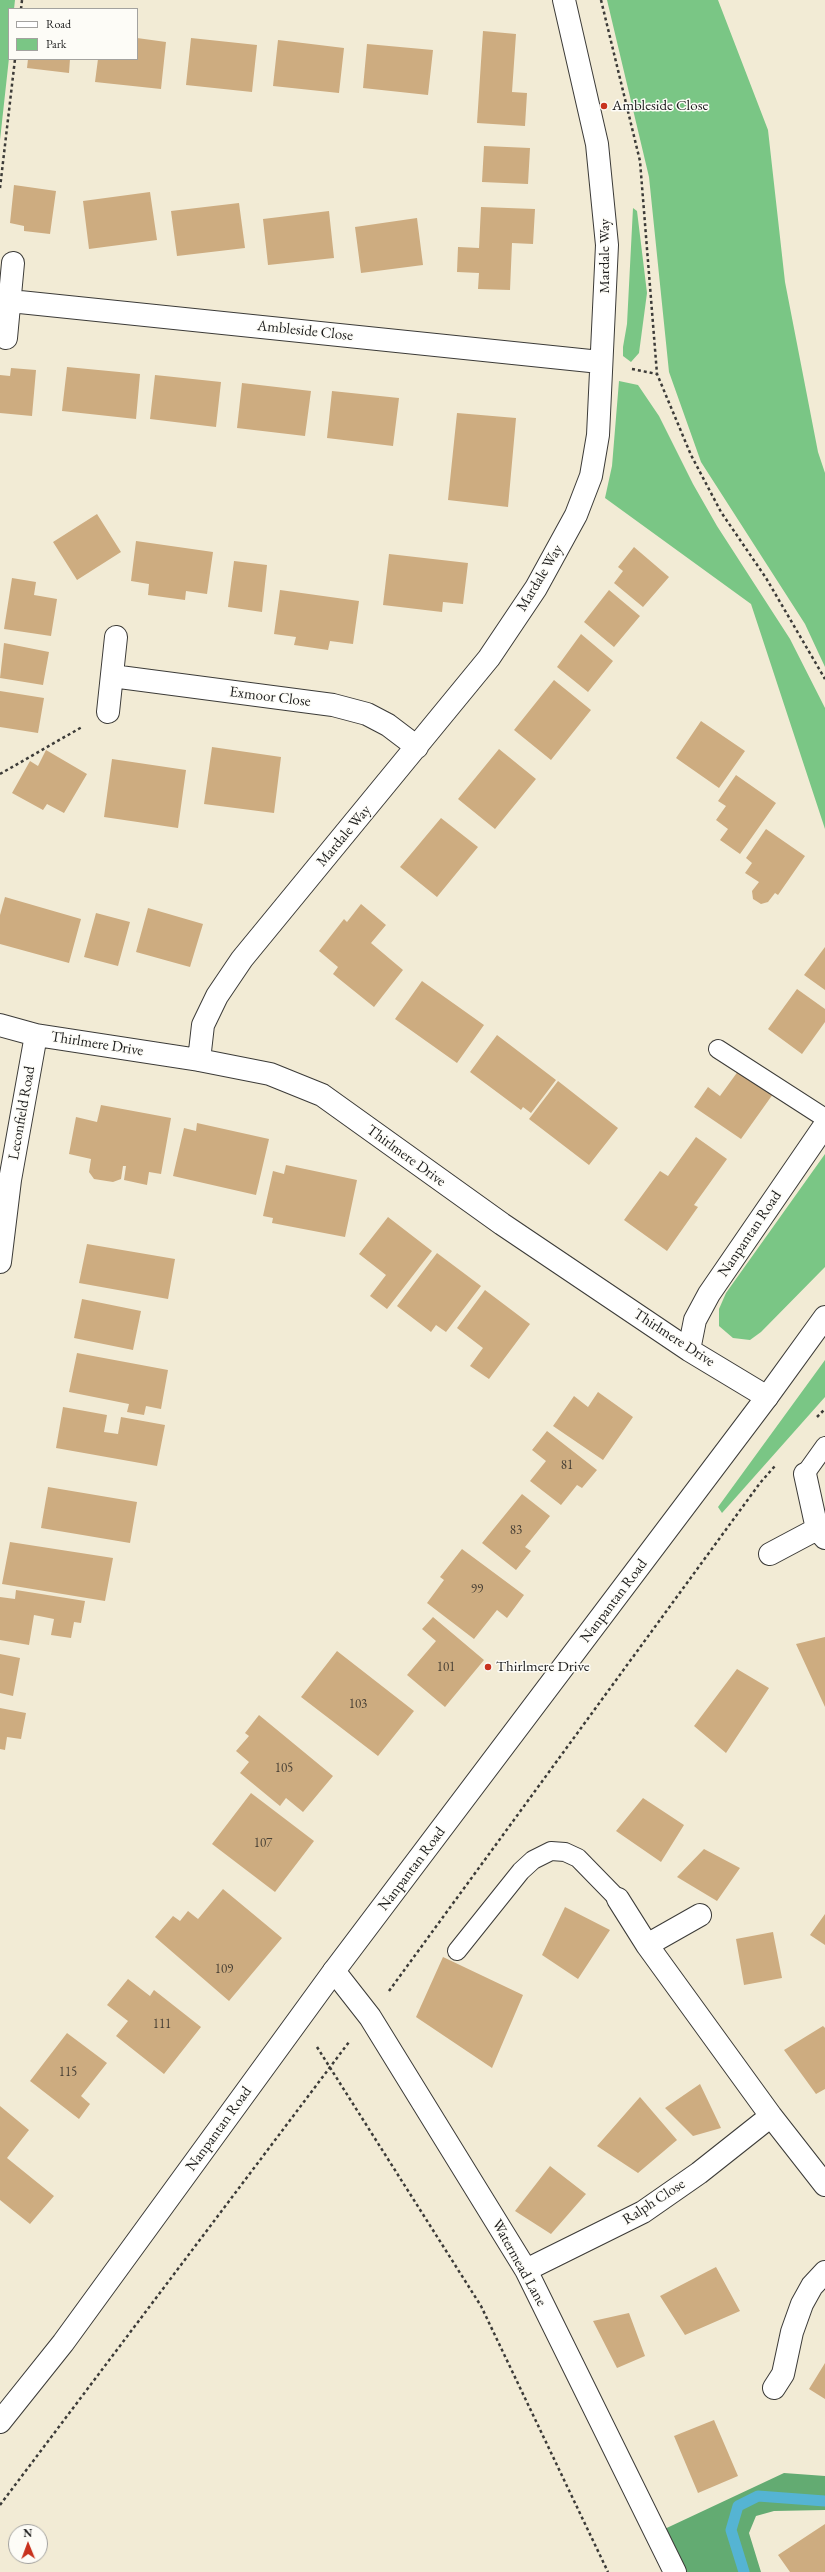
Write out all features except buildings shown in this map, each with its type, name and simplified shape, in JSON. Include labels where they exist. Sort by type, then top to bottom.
[{"type":"street","name":"Mardale Way","points":[[199,1060],[203,1025],[217,996],[242,959],[489,658],[536,588],[576,515],[591,476],[598,435],[600,362],[607,245],[604,198],[597,144],[564,0]]},
{"type":"street","points":[[6,338],[13,263]]},
{"type":"street","name":"Ambleside Close","points":[[10,301],[600,362]]},
{"type":"street","points":[[108,712],[116,637]]},
{"type":"street","name":"Exmoor Close","points":[[112,676],[333,705],[366,714],[388,725],[417,747]]},
{"type":"street","name":"Thirlmere Drive","points":[[0,1025],[36,1035],[199,1060],[270,1074],[322,1095],[502,1224],[689,1350],[768,1397]]},
{"type":"street","name":"Leconfield Road","points":[[0,1262],[10,1180],[36,1035]]},
{"type":"street","name":"Nanpantan Road","points":[[689,1350],[695,1320],[709,1294],[825,1125]]},
{"type":"street","name":"Nanpantan Road","points":[[0,2422],[63,2343],[300,2020],[334,1971],[768,1397],[825,1317]]},
{"type":"street","points":[[770,1554],[821,1534],[805,1474]]},
{"type":"street","points":[[618,1899],[647,1946],[771,2116],[825,2185]]},
{"type":"street","points":[[647,1946],[700,1915]]},
{"type":"street","name":"Watermead Lane","points":[[334,1971],[370,2016],[526,2270],[675,2572]]},
{"type":"street","name":"Ralph Close","points":[[526,2270],[643,2212],[699,2173],[771,2116]]},
{"type":"street","points":[[774,2388],[783,2374],[792,2332],[802,2304],[812,2286],[825,2272]]},
{"type":"lane","points":[[718,1049],[825,1118]]},
{"type":"lane","points":[[805,1474],[825,1446]]},
{"type":"lane","points":[[457,1951],[522,1871],[533,1860],[551,1851],[565,1852],[578,1858],[618,1899]]},
{"type":"path","points":[[601,0],[640,162],[657,374],[691,455],[721,512],[766,578],[825,679]]},
{"type":"path","points":[[0,188],[15,60]]},
{"type":"path","points":[[0,774],[108,712]]},
{"type":"path","points":[[815,1420],[825,1409]]},
{"type":"path","points":[[0,2504],[370,2016],[760,1483],[780,1460]]},
{"type":"path","points":[[300,2020],[481,2306],[608,2572]]},
{"type":"green space","points":[[0,0],[15,0],[14,8],[8,8],[9,60],[0,140]]},
{"type":"green space","points":[[607,0],[718,0],[768,130],[785,282],[818,452],[825,473],[825,667],[805,624],[701,462],[669,372],[649,177]]},
{"type":"green space","points":[[633,208],[637,211],[647,293],[639,353],[631,362],[623,356],[623,347],[627,324]]},
{"type":"green space","points":[[619,381],[638,385],[659,416],[693,484],[717,526],[790,639],[825,708],[825,829],[751,604],[605,498],[612,466]]},
{"type":"green space","points":[[825,1154],[825,1267],[761,1332],[750,1340],[733,1338],[719,1326],[719,1309],[726,1293]]},
{"type":"green space","points":[[825,1360],[825,1397],[722,1513],[718,1507]]},
{"type":"green space","points":[[784,2473],[825,2476],[825,2510],[774,2511],[756,2516],[749,2533],[761,2572],[675,2572],[656,2533]]},
{"type":"waterway","points":[[744,2572],[731,2530],[738,2506],[758,2496],[825,2501]]},
{"type":"place","name":"Ambleside Close","points":[[604,106]]},
{"type":"place","name":"Thirlmere Drive","points":[[488,1667]]}]
